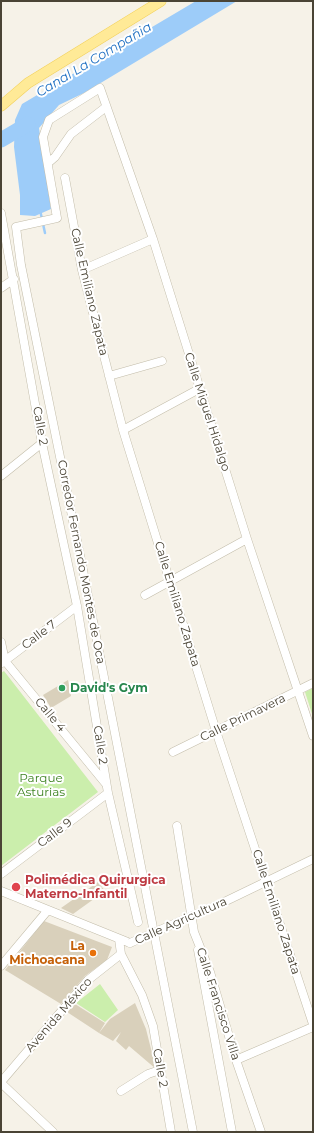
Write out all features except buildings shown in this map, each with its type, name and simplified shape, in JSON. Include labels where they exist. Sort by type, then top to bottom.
[{"type":"main road","points":[[1,106],[28,83],[161,1]]},
{"type":"street","name":"Calle Miguel Hidalgo","points":[[48,163],[43,137],[49,120],[100,88],[153,239],[247,539],[313,736]]},
{"type":"street","points":[[48,163],[55,157],[71,134],[106,107]]},
{"type":"street","name":"Corredor Fernando Montes de Oca","points":[[48,163],[53,220],[16,227],[19,253],[193,1132]]},
{"type":"street","name":"Calle Emiliano Zapata","points":[[65,178],[82,270],[123,430],[216,731],[313,1024]]},
{"type":"street","name":"Calle 2","points":[[1,213],[42,442],[77,606],[108,793],[138,922]]},
{"type":"street","points":[[82,270],[153,239]]},
{"type":"street","points":[[11,265],[19,253]]},
{"type":"street","points":[[1,288],[14,279]]},
{"type":"street","points":[[109,376],[162,361]]},
{"type":"street","points":[[123,430],[200,389]]},
{"type":"street","points":[[1,476],[42,442]]},
{"type":"street","points":[[145,595],[247,539]]},
{"type":"street","name":"Calle 7","points":[[3,662],[77,606]]},
{"type":"street","name":"Calle 4","points":[[1,642],[3,662],[107,784]]},
{"type":"street","name":"Calle Primavera","points":[[173,752],[313,683]]},
{"type":"street","name":"Calle 9","points":[[1,874],[108,793]]},
{"type":"street","name":"Calle Francisco Villa","points":[[177,826],[194,932],[210,972],[236,1060],[260,1132]]},
{"type":"street","name":"Calle Agricultura","points":[[1,891],[130,943],[224,902],[313,859]]},
{"type":"street","points":[[1,966],[48,910]]},
{"type":"street","points":[[194,932],[232,1132]]},
{"type":"street","name":"Calle 2","points":[[119,939],[121,954],[142,995],[153,1026],[171,1132]]},
{"type":"street","name":"Avenida México","points":[[1,1083],[88,980],[121,954]]},
{"type":"street","points":[[236,1060],[313,1027]]},
{"type":"street","points":[[121,1091],[148,1074],[160,1070]]},
{"type":"street","points":[[1,1083],[53,1132]]},
{"type":"green space","name":"Parque Asturias","points":[[4,671],[98,792],[1,866],[1,673]]},
{"type":"green space","points":[[313,688],[313,717],[305,692]]},
{"type":"green space","points":[[100,984],[118,1010],[105,1022],[76,1003]]},
{"type":"water","points":[[196,1],[237,1],[84,93],[59,105],[39,128],[51,209],[35,216],[20,215],[20,195],[14,147],[15,120],[22,104]]},
{"type":"waterway","points":[[1,140],[28,124]]},
{"type":"waterway","name":"Canal La Compañia","points":[[40,210],[45,233]]},
{"type":"place","name":"David's Gym","points":[[62,688]]},
{"type":"place","name":"Polimédica Quirurgica Materno-Infantil","points":[[16,887]]},
{"type":"place","name":"La Michoacana","points":[[93,953]]}]
